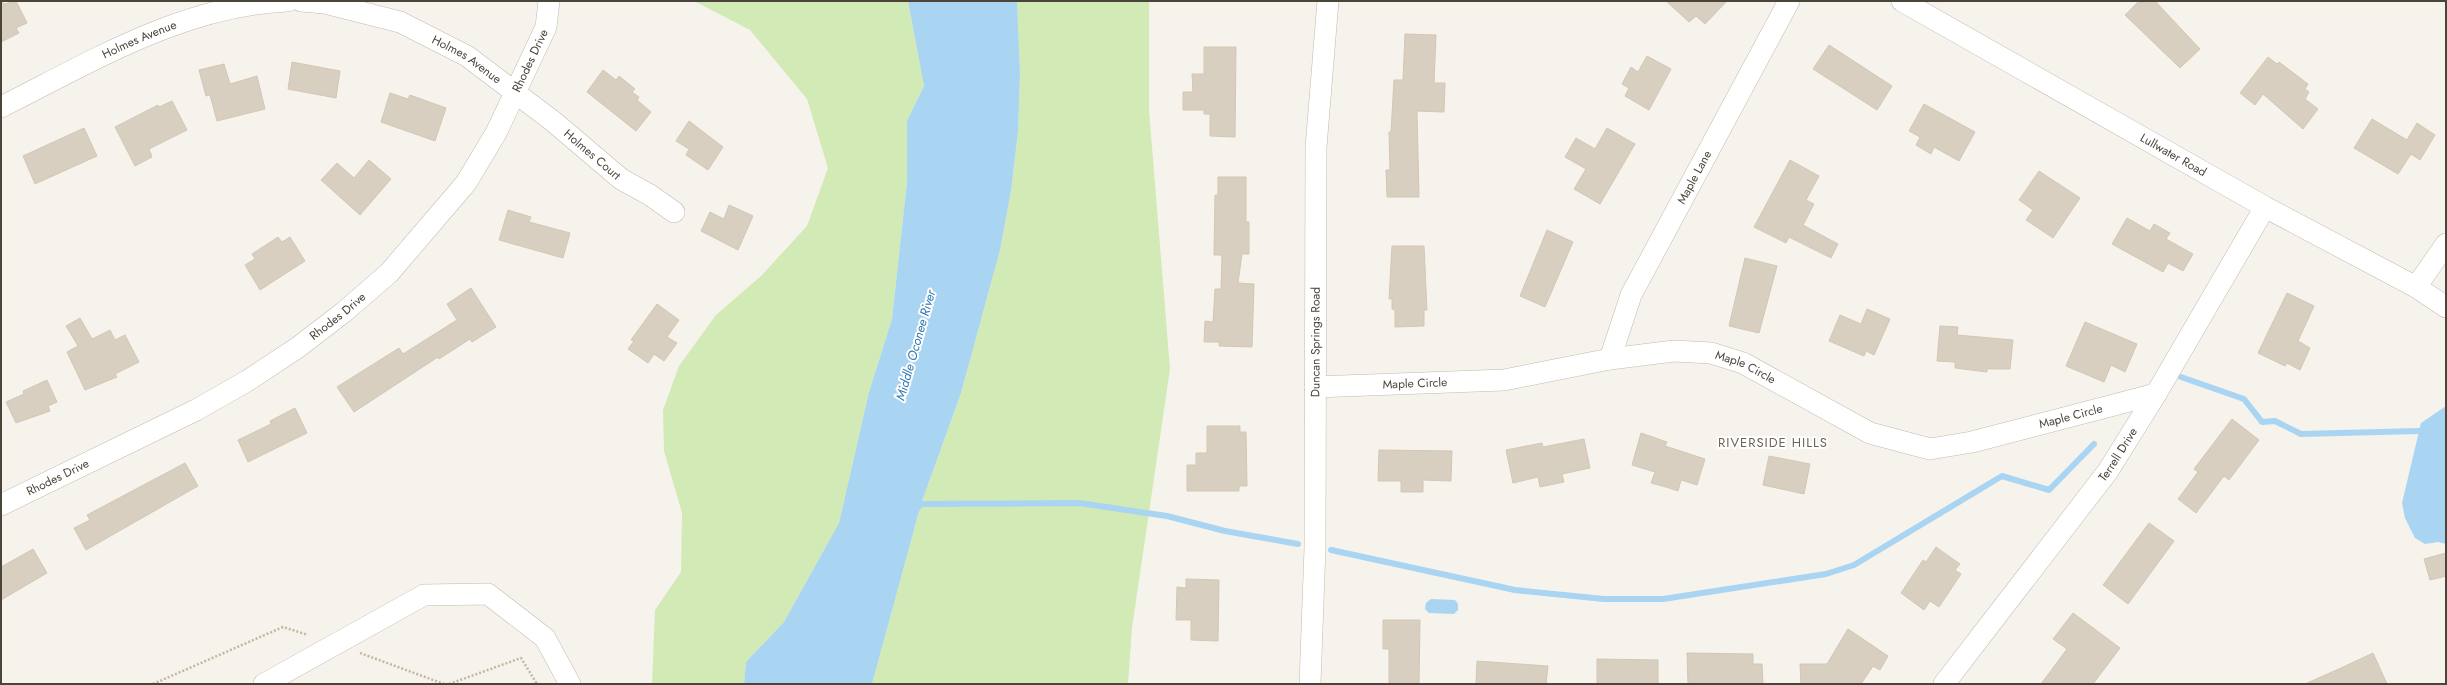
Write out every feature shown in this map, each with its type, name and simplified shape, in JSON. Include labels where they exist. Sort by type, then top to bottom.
[{"type":"street","name":"Holmes Avenue","points":[[1,107],[73,70],[151,34],[209,14],[266,2],[288,1]]},
{"type":"street","name":"Holmes Avenue","points":[[301,1],[333,5],[400,22],[467,56],[514,92]]},
{"type":"street","name":"Rhodes Drive","points":[[1,505],[202,406],[285,356],[344,312],[388,272],[466,183],[496,133],[514,92],[546,27],[549,1]]},
{"type":"street","name":"Duncan Springs Road","points":[[1310,684],[1315,548],[1316,147],[1328,1]]},
{"type":"street","name":"Maple Lane","points":[[1610,359],[1631,295],[1789,1]]},
{"type":"street","name":"Lullwater Road","points":[[1902,1],[2265,207],[2416,287],[2446,307]]},
{"type":"street","name":"Holmes Court","points":[[514,92],[554,122],[620,179],[650,195],[674,212]]},
{"type":"street","name":"Terrell Drive","points":[[1944,684],[2108,470],[2156,394],[2265,207]]},
{"type":"street","points":[[2416,287],[2446,244]]},
{"type":"street","name":"Maple Circle","points":[[1315,388],[1504,380],[1610,359],[1674,351],[1711,353],[1743,363],[1870,433],[1930,448],[1980,440],[2156,394]]},
{"type":"street","points":[[264,684],[424,594],[488,594],[545,638],[570,684]]},
{"type":"path","points":[[449,684],[521,658],[537,684]]},
{"type":"green space","points":[[694,1],[908,1],[924,86],[907,121],[907,182],[892,319],[869,392],[839,523],[784,622],[746,662],[744,684],[652,684],[655,610],[681,572],[682,513],[664,451],[663,410],[679,366],[716,315],[761,276],[807,226],[828,168],[807,99],[750,30]]},
{"type":"green space","points":[[1017,1],[1149,1],[1149,110],[1170,369],[1132,628],[1128,684],[872,684],[921,504],[961,393],[1000,250],[1011,191],[1018,132],[1020,73]]},
{"type":"water","name":"Middle Oconee River","points":[[908,1],[1017,1],[1020,73],[1018,132],[1011,191],[1000,250],[961,393],[921,504],[872,684],[744,684],[746,662],[784,622],[839,523],[869,392],[892,319],[907,182],[907,121],[924,86]]},
{"type":"water","points":[[2446,406],[2446,544],[2438,542],[2425,544],[2415,538],[2405,518],[2402,503],[2421,423]]},
{"type":"water","points":[[1431,599],[1455,600],[1458,604],[1458,610],[1454,614],[1429,613],[1425,609],[1426,603]]},
{"type":"building","points":[[1,1],[4,4],[16,1],[27,23],[16,28],[19,33],[1,42]]},
{"type":"building","points":[[1666,1],[1727,1],[1705,24],[1696,16],[1689,22]]},
{"type":"building","points":[[2139,1],[2155,1],[2200,49],[2180,68],[2125,15]]},
{"type":"building","points":[[1405,34],[1436,35],[1434,83],[1445,83],[1444,112],[1417,111],[1419,197],[1387,197],[1386,170],[1390,170],[1389,132],[1391,132],[1394,80],[1403,80]]},
{"type":"building","points":[[1829,45],[1892,86],[1877,110],[1813,69]]},
{"type":"building","points":[[1204,47],[1236,47],[1235,137],[1210,136],[1210,114],[1204,114],[1204,110],[1183,110],[1183,92],[1193,92],[1192,74],[1204,74]]},
{"type":"building","points":[[1647,56],[1671,69],[1649,110],[1625,96],[1629,88],[1622,84],[1631,67],[1638,72]]},
{"type":"building","points":[[2268,57],[2277,64],[2279,62],[2308,84],[2305,89],[2309,92],[2305,99],[2318,109],[2303,129],[2263,94],[2255,105],[2240,93]]},
{"type":"building","points":[[292,62],[340,71],[336,98],[288,89]]},
{"type":"building","points":[[224,64],[230,84],[257,76],[265,109],[217,121],[210,95],[206,96],[199,70]]},
{"type":"building","points":[[603,70],[616,80],[619,76],[635,89],[632,92],[639,97],[637,100],[651,112],[636,131],[587,92]]},
{"type":"building","points":[[390,93],[408,99],[410,95],[446,108],[435,141],[381,122]]},
{"type":"building","points":[[172,101],[187,130],[149,149],[152,157],[135,166],[115,127],[158,105],[159,107]]},
{"type":"building","points":[[1924,104],[1975,132],[1959,161],[1934,147],[1931,154],[1916,145],[1920,137],[1909,131]]},
{"type":"building","points":[[2372,119],[2407,140],[2417,123],[2435,135],[2420,160],[2411,154],[2398,174],[2354,148]]},
{"type":"building","points":[[689,121],[723,147],[708,170],[686,155],[689,149],[676,141]]},
{"type":"building","points":[[84,128],[97,156],[35,184],[23,156]]},
{"type":"building","points":[[1607,128],[1635,144],[1600,204],[1574,189],[1586,169],[1565,157],[1576,138],[1595,149]]},
{"type":"building","points":[[369,160],[391,179],[360,215],[321,180],[337,163],[354,178]]},
{"type":"building","points":[[1790,160],[1819,176],[1806,200],[1814,204],[1803,225],[1838,244],[1831,258],[1789,237],[1786,243],[1754,227]]},
{"type":"building","points":[[2039,171],[2080,198],[2053,238],[2026,220],[2033,210],[2019,200]]},
{"type":"building","points":[[1218,177],[1246,177],[1246,222],[1249,222],[1249,254],[1242,254],[1238,283],[1254,284],[1252,347],[1219,346],[1219,342],[1204,342],[1205,321],[1213,322],[1215,289],[1221,289],[1222,255],[1214,255],[1215,195],[1218,195]]},
{"type":"building","points":[[729,205],[753,216],[738,250],[701,231],[710,212],[724,219]]},
{"type":"building","points":[[508,210],[531,217],[529,222],[570,233],[563,258],[499,240]]},
{"type":"building","points":[[2127,218],[2150,231],[2154,224],[2170,233],[2166,239],[2193,254],[2183,271],[2168,263],[2163,272],[2112,244]]},
{"type":"building","points":[[1547,230],[1573,242],[1545,307],[1520,296]]},
{"type":"building","points":[[278,237],[282,242],[290,237],[305,261],[260,290],[245,265],[255,259],[252,254]]},
{"type":"building","points":[[1392,246],[1424,246],[1427,310],[1424,310],[1424,326],[1395,327],[1395,310],[1392,309],[1392,299],[1389,299]]},
{"type":"building","points":[[1745,258],[1777,266],[1759,333],[1729,326]]},
{"type":"building","points":[[471,288],[496,327],[472,342],[470,339],[439,359],[438,357],[354,412],[337,387],[399,348],[403,354],[457,320],[447,304]]},
{"type":"building","points":[[2287,293],[2314,306],[2298,341],[2310,348],[2300,370],[2287,363],[2285,366],[2258,353]]},
{"type":"building","points":[[657,304],[679,320],[667,337],[677,343],[664,361],[654,354],[648,363],[628,349],[634,341],[631,340]]},
{"type":"building","points":[[1867,309],[1890,319],[1874,355],[1866,351],[1864,356],[1829,341],[1840,315],[1861,324]]},
{"type":"building","points":[[80,318],[92,339],[110,330],[115,340],[125,335],[139,362],[115,374],[117,377],[85,390],[67,352],[78,346],[66,326]]},
{"type":"building","points":[[2085,322],[2137,344],[2125,372],[2111,365],[2104,382],[2066,366]]},
{"type":"building","points":[[1940,326],[1958,327],[1957,335],[2013,340],[2010,369],[1987,369],[1987,372],[1955,368],[1955,362],[1937,361]]},
{"type":"building","points":[[47,380],[57,402],[48,406],[50,411],[16,423],[6,402],[24,394],[23,391]]},
{"type":"building","points":[[295,408],[307,433],[248,462],[238,440],[271,424],[270,421]]},
{"type":"building","points":[[2232,419],[2259,440],[2229,480],[2224,476],[2196,513],[2178,499],[2198,472],[2194,469]]},
{"type":"building","points":[[1207,426],[1240,426],[1240,432],[1246,432],[1247,486],[1239,486],[1239,491],[1187,491],[1187,465],[1196,465],[1196,453],[1207,453]]},
{"type":"building","points":[[1641,433],[1667,442],[1665,446],[1705,459],[1697,485],[1681,480],[1678,491],[1651,483],[1655,472],[1632,465]]},
{"type":"building","points":[[1584,439],[1590,468],[1562,474],[1564,482],[1540,487],[1538,477],[1513,483],[1506,450],[1542,443],[1543,447]]},
{"type":"building","points":[[1379,450],[1452,451],[1451,481],[1423,480],[1423,492],[1401,492],[1401,481],[1378,481]]},
{"type":"building","points":[[1769,456],[1810,464],[1804,494],[1763,485]]},
{"type":"building","points":[[185,463],[198,486],[86,550],[74,528],[90,520],[87,515]]},
{"type":"building","points":[[2149,523],[2174,541],[2128,604],[2103,585]]},
{"type":"building","points":[[1936,547],[1960,564],[1955,570],[1961,574],[1939,607],[1930,601],[1924,610],[1901,593],[1923,560],[1926,562]]},
{"type":"building","points":[[33,549],[47,573],[1,600],[1,567]]},
{"type":"building","points":[[2446,553],[2446,576],[2430,580],[2424,559]]},
{"type":"building","points":[[1186,579],[1219,580],[1218,641],[1191,640],[1191,620],[1176,620],[1177,587],[1186,588]]},
{"type":"building","points":[[2073,613],[2120,648],[2093,684],[2041,684],[2067,649],[2053,639]]},
{"type":"building","points":[[1383,620],[1420,620],[1419,684],[1389,684],[1389,649],[1383,649]]},
{"type":"building","points":[[1848,629],[1888,656],[1880,670],[1873,666],[1861,684],[1801,684],[1800,664],[1827,664]]},
{"type":"building","points":[[1687,653],[1753,654],[1753,664],[1762,664],[1763,684],[1688,684]]},
{"type":"building","points":[[2373,653],[2387,684],[2305,684],[2341,668]]},
{"type":"building","points":[[1597,659],[1658,660],[1658,684],[1597,684]]},
{"type":"building","points":[[1477,661],[1548,666],[1546,684],[1476,684]]},
{"type":"waterway","points":[[2181,377],[2244,399],[2262,422],[2275,421],[2301,434],[2419,431]]},
{"type":"waterway","points":[[1331,550],[1515,590],[1604,599],[1663,599],[1826,574],[1854,565],[2002,476],[2049,490],[2094,444]]},
{"type":"waterway","points":[[917,509],[921,504],[1079,503],[1167,516],[1225,531],[1298,544]]},
{"type":"district","name":"RIVERSIDE HILLS","points":[[1773,442]]}]
